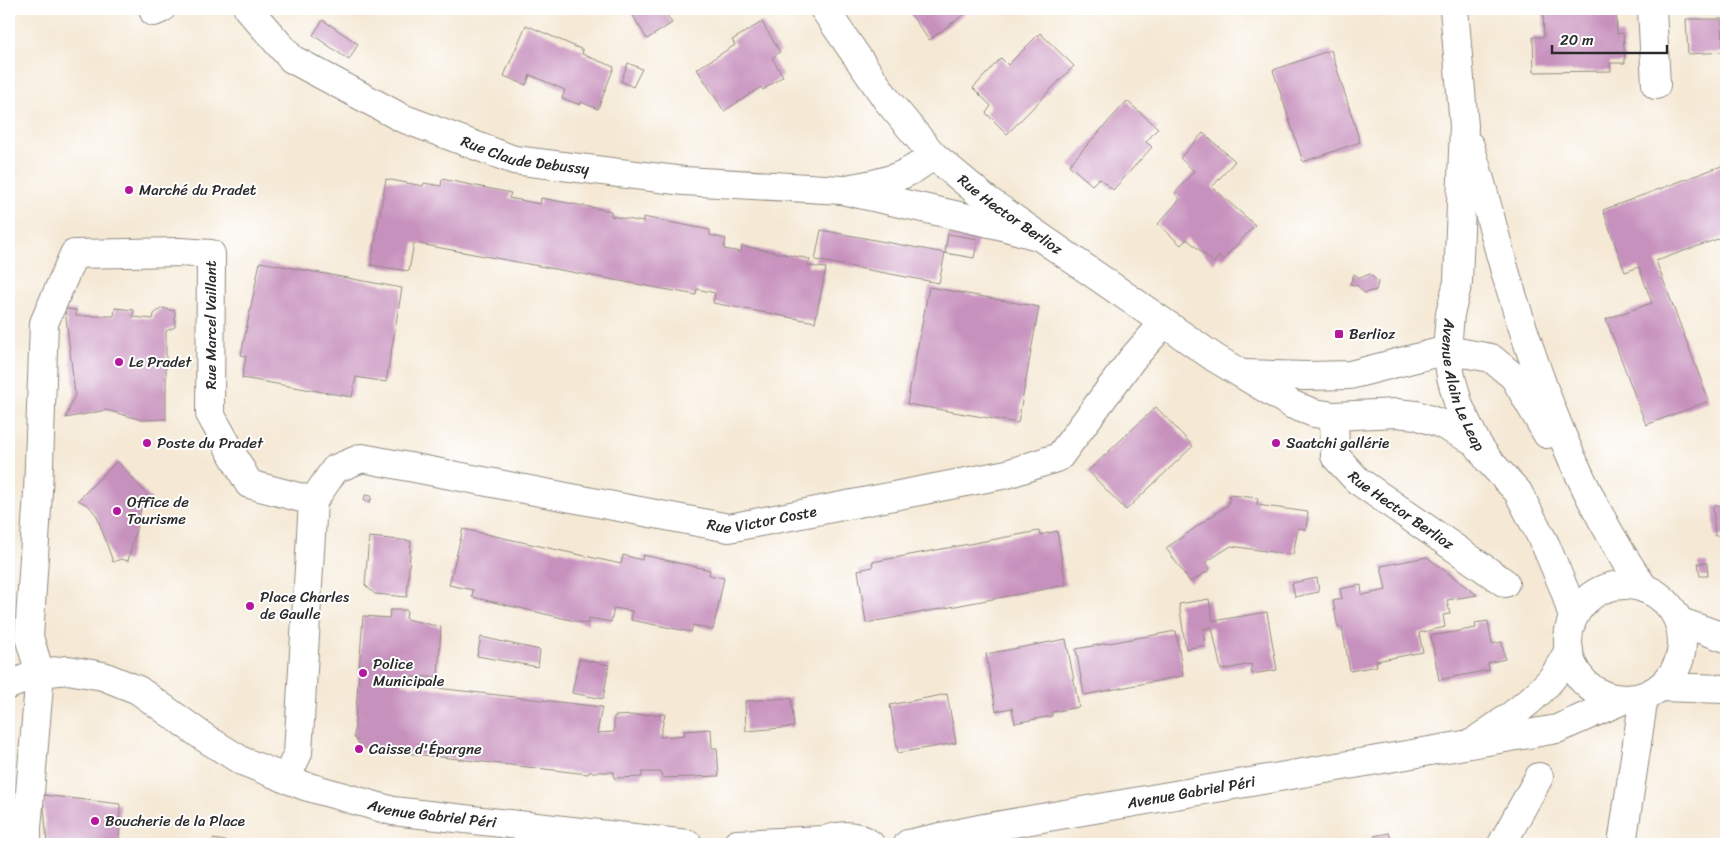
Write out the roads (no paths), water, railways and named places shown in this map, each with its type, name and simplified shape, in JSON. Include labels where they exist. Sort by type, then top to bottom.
[{"type":"street","name":"Rue Hector Berlioz","points":[[824,9],[886,100],[933,155],[987,200],[1164,323],[1241,374],[1293,405],[1314,413],[1334,416],[1396,413],[1416,415],[1439,423],[1476,442]]},
{"type":"street","name":"Avenue Alain Le Leap","points":[[1454,9],[1464,126],[1458,282],[1450,314],[1447,350],[1459,406],[1476,442],[1489,460],[1518,492],[1546,546],[1565,591],[1573,618]]},
{"type":"street","points":[[1652,9],[1656,85]]},
{"type":"street","name":"Rue Claude Debussy","points":[[246,10],[292,59],[402,118],[514,160],[684,182],[842,190],[1000,225],[1038,236]]},
{"type":"street","name":"Avenue Alain Le Leap","points":[[1464,126],[1494,225],[1507,276],[1538,374],[1578,469],[1620,551],[1645,588]]},
{"type":"street","name":"Rue Claude Debussy","points":[[842,190],[882,183],[912,172],[933,155]]},
{"type":"street","name":"Rue Marcel Vaillant","points":[[40,673],[29,637],[38,500],[44,323],[74,254],[211,254],[210,414],[249,484],[313,501]]},
{"type":"street","name":"Rue Victor Coste","points":[[313,501],[335,469],[362,458],[729,528],[1007,474],[1059,457],[1132,359],[1164,323]]},
{"type":"street","points":[[1241,374],[1350,375],[1447,350],[1490,358],[1514,377],[1545,431],[1578,469]]},
{"type":"street","name":"Rue Hector Berlioz","points":[[1334,416],[1335,456],[1357,480],[1504,583]]},
{"type":"street","points":[[286,779],[298,753],[313,501]]},
{"type":"street","points":[[1643,694],[1671,677],[1678,664],[1682,650],[1682,635],[1678,621],[1664,602],[1645,588],[1628,585],[1603,590],[1582,604],[1573,618],[1568,635],[1569,651],[1575,670],[1588,685],[1605,695],[1643,694],[1726,689]]},
{"type":"street","points":[[1678,621],[1726,638]]},
{"type":"street","name":"Avenue Gabriel Péri","points":[[1473,743],[1510,717],[1553,677],[1569,651]]},
{"type":"street","name":"Avenue Gabriel Péri","points":[[9,685],[40,673],[68,670],[103,676],[138,690],[205,738],[242,761],[305,786],[392,811],[642,842],[688,844]]},
{"type":"street","points":[[28,844],[27,828],[40,673]]},
{"type":"street","points":[[1622,844],[1643,694]]},
{"type":"street","name":"Avenue Gabriel Péri","points":[[908,844],[984,828],[1557,729],[1643,694]]},
{"type":"street","points":[[1502,844],[1539,777]]},
{"type":"street","points":[[737,844],[822,842],[839,836],[854,836],[870,844]]},
{"type":"place","name":"Marché du Pradet","points":[[129,190]]},
{"type":"place","name":"Berlioz","points":[[1339,334]]},
{"type":"place","name":"Le Pradet","points":[[119,362]]},
{"type":"place","name":"Poste du Pradet","points":[[147,443]]},
{"type":"place","name":"Saatchi gallérie","points":[[1276,443]]},
{"type":"place","name":"Office de Tourisme","points":[[117,511]]},
{"type":"place","name":"Place Charles de Gaulle","points":[[250,606]]},
{"type":"place","name":"Police Municipale","points":[[363,673]]},
{"type":"place","name":"Caisse d'Épargne","points":[[359,749]]},
{"type":"place","name":"Boucherie de la Place","points":[[95,821]]}]
